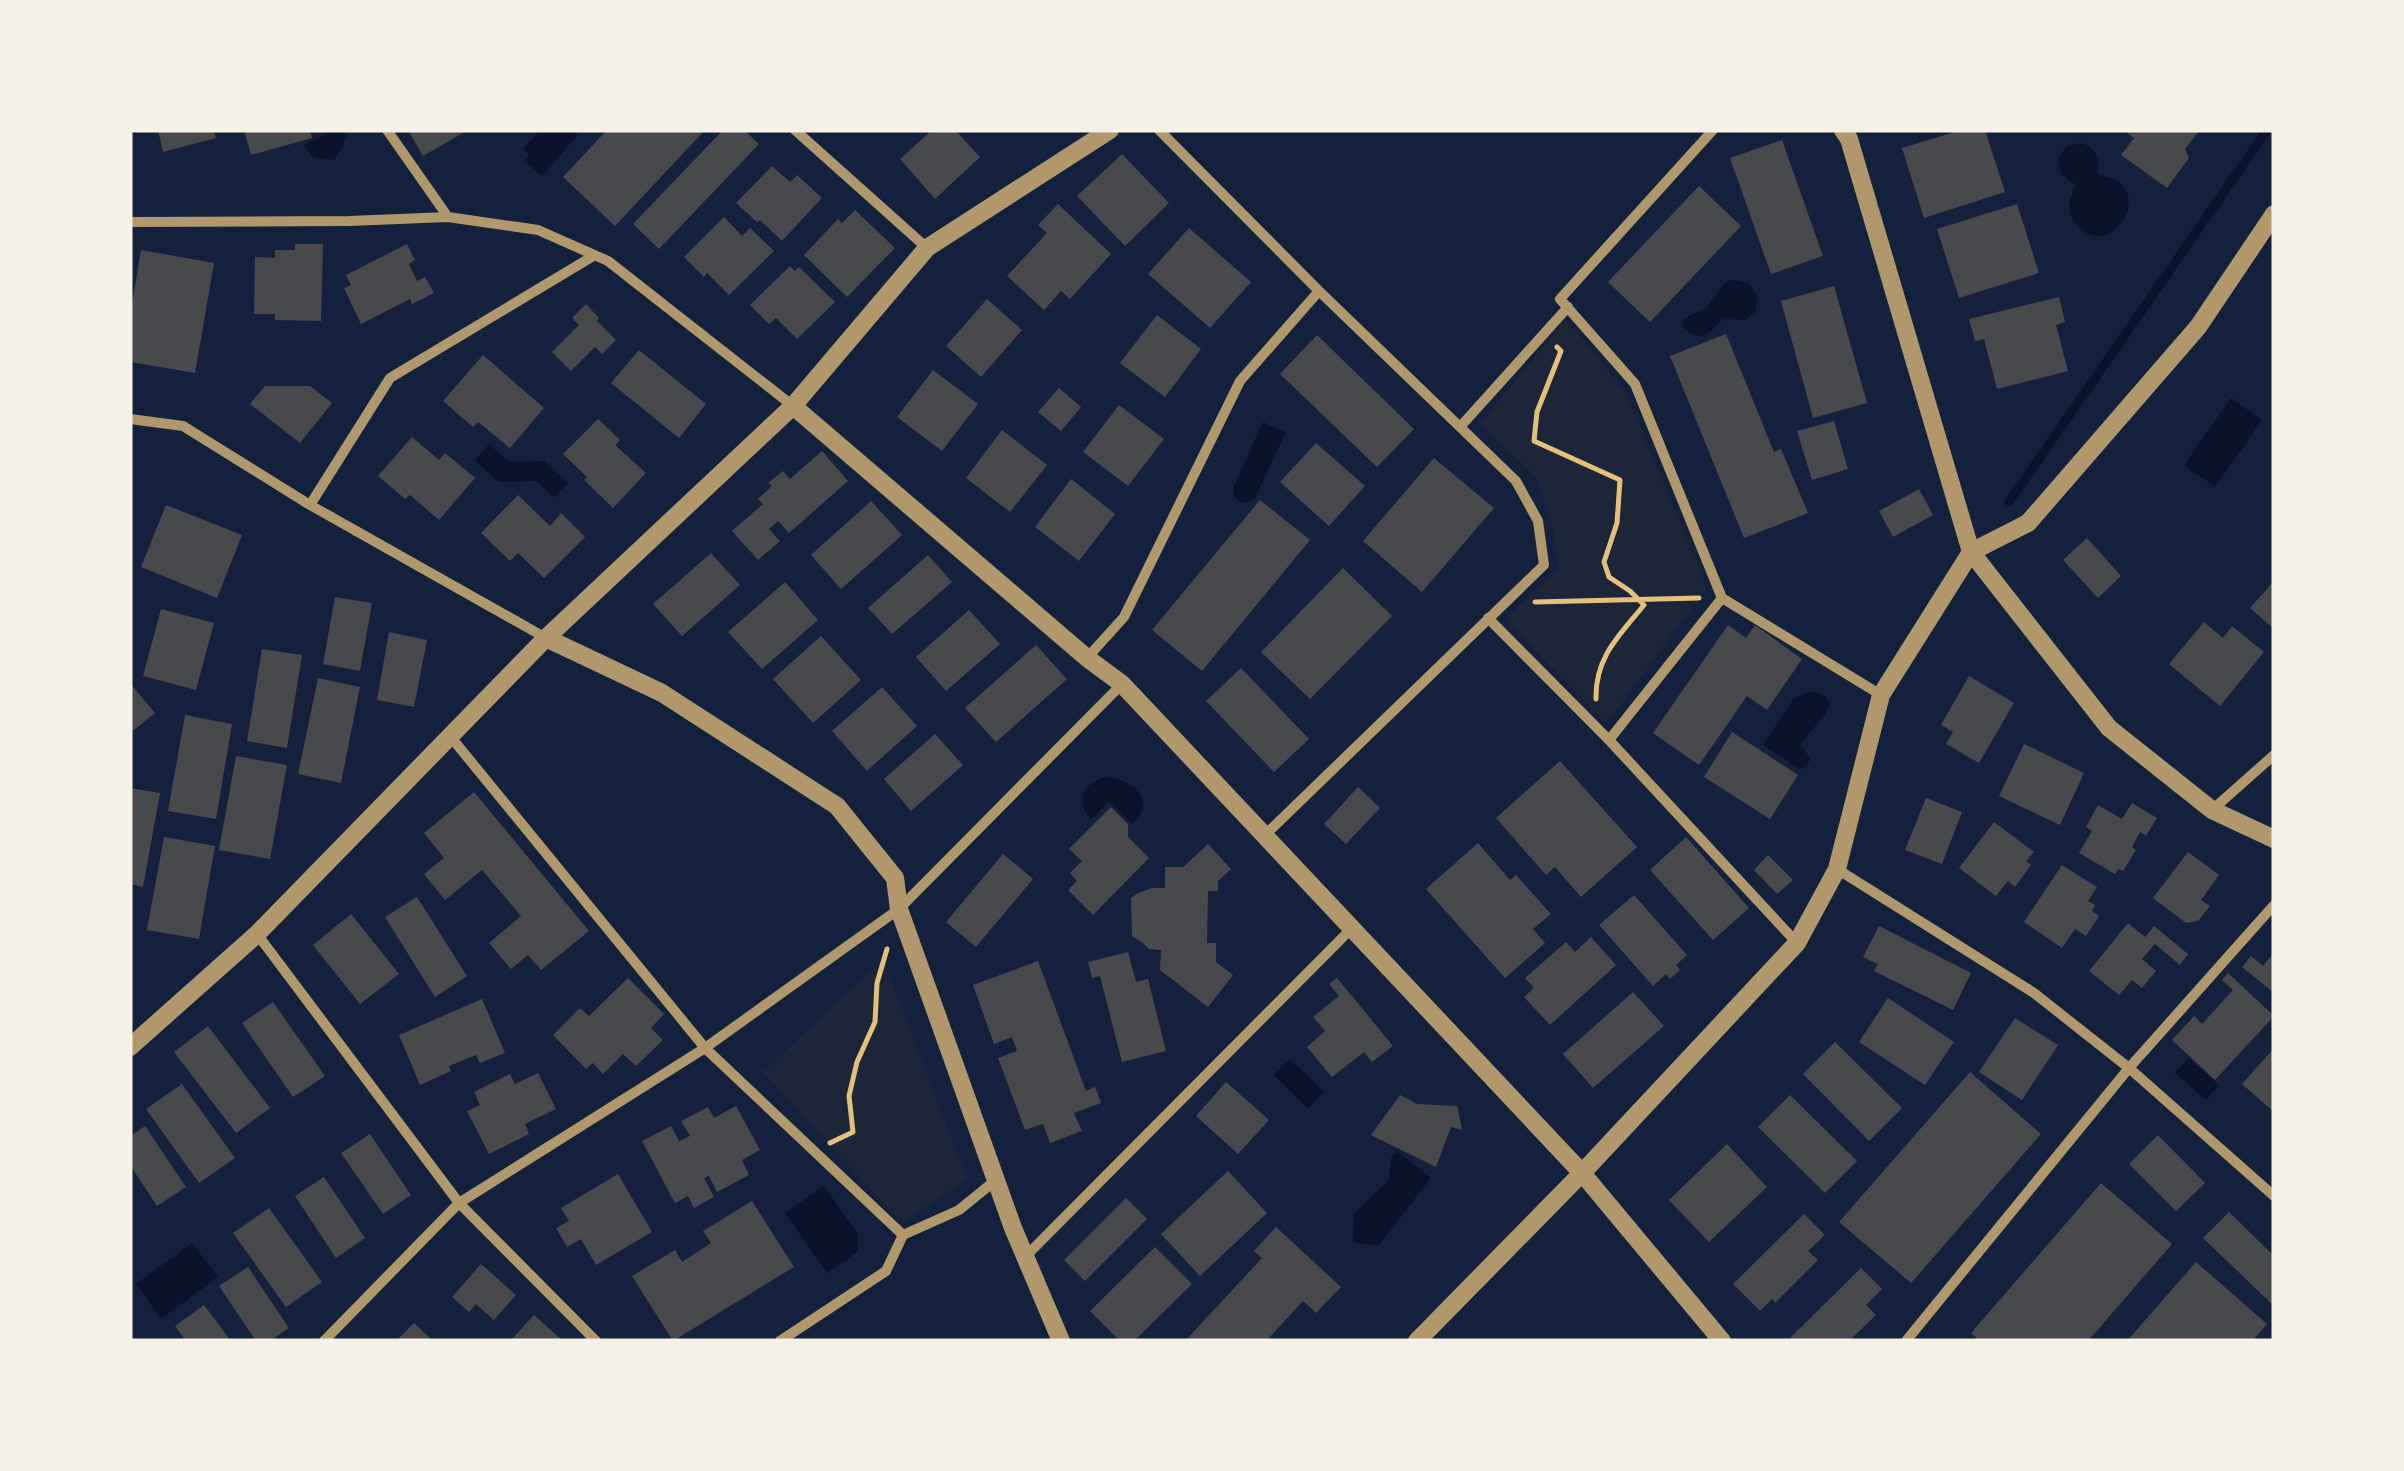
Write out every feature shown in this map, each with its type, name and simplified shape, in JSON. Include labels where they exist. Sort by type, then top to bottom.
[{"type":"street","points":[[387,130],[448,217]]},
{"type":"street","points":[[795,130],[926,248]]},
{"type":"street","points":[[130,1047],[257,934],[546,638],[793,406],[926,248],[1110,130]]},
{"type":"street","points":[[1159,130],[1516,481],[1538,521],[1544,565],[1264,836]]},
{"type":"street","points":[[1713,130],[1560,299],[1635,384],[1722,598],[1881,695]]},
{"type":"street","points":[[1843,130],[1855,158],[1971,552],[2110,728],[2212,810],[2274,839]]},
{"type":"street","points":[[1417,1341],[1582,1173],[1797,943],[1837,869],[1881,695],[1971,552],[2028,523],[2198,327],[2274,214]]},
{"type":"street","points":[[130,222],[448,217],[538,230],[608,261],[793,406],[1122,684],[1582,1173],[1722,1341]]},
{"type":"street","points":[[310,506],[390,378],[594,256]]},
{"type":"street","points":[[1087,658],[1124,617],[1240,382],[1319,291]]},
{"type":"street","points":[[1460,427],[1568,308]]},
{"type":"street","points":[[130,420],[183,426],[310,506],[546,638],[662,694],[837,806],[895,878],[899,909],[996,1180],[1061,1341]]},
{"type":"street","points":[[1609,740],[1722,598]]},
{"type":"street","points":[[1488,618],[1609,740],[1797,943]]},
{"type":"street","points":[[324,1341],[458,1202],[706,1048],[899,909],[1122,684]]},
{"type":"street","points":[[450,736],[706,1048],[903,1235]]},
{"type":"street","points":[[2212,810],[2274,755]]},
{"type":"street","points":[[1837,869],[2034,993],[2128,1068],[2274,1196]]},
{"type":"street","points":[[1906,1341],[2128,1068],[2274,904]]},
{"type":"street","points":[[1025,1256],[1351,928]]},
{"type":"street","points":[[257,934],[458,1202],[596,1341]]},
{"type":"street","points":[[780,1341],[886,1271],[903,1235],[960,1210],[996,1180]]},
{"type":"path","points":[[1544,336],[1560,351],[1537,412],[1534,442],[1620,480],[1617,523],[1604,562],[1609,577],[1644,605],[1602,660],[1596,683],[1596,702],[1619,728]]},
{"type":"path","points":[[1504,603],[1722,598]]},
{"type":"path","points":[[814,1151],[853,1132],[849,1096],[857,1062],[875,1022],[877,982],[899,909]]},
{"type":"shaded area","points":[[323,130],[342,130],[346,136],[334,160],[314,158],[304,145],[325,135]]},
{"type":"shaded area","points":[[540,130],[571,130],[578,135],[542,176],[524,161],[529,154],[523,149]]},
{"type":"shaded area","points":[[2082,143],[2096,156],[2098,175],[2117,181],[2127,192],[2129,205],[2124,218],[2115,229],[2102,235],[2089,234],[2075,223],[2070,204],[2076,185],[2061,174],[2058,158],[2067,146]]},
{"type":"shaded area","points":[[1727,281],[1749,283],[1757,296],[1756,311],[1745,320],[1722,319],[1703,335],[1693,335],[1682,326],[1685,318],[1706,308]]},
{"type":"shaded area","points":[[1566,319],[1625,391],[1707,588],[1606,724],[1506,619],[1558,569],[1552,523],[1535,476],[1480,424]]},
{"type":"shaded area","points":[[2231,398],[2262,420],[2215,487],[2184,465]]},
{"type":"shaded area","points":[[1263,422],[1286,432],[1255,498],[1240,502],[1233,495],[1234,486]]},
{"type":"shaded area","points":[[489,444],[509,462],[545,461],[568,483],[554,497],[536,481],[499,482],[475,461]]},
{"type":"shaded area","points":[[1813,691],[1826,696],[1829,706],[1800,744],[1810,758],[1807,767],[1799,769],[1763,745],[1794,698]]},
{"type":"shaded area","points":[[1105,777],[1124,782],[1139,792],[1143,806],[1132,824],[1109,801],[1091,820],[1086,813],[1083,794],[1091,784]]},
{"type":"shaded area","points":[[883,959],[967,1179],[902,1223],[763,1072]]},
{"type":"shaded area","points":[[2188,1058],[2219,1085],[2206,1100],[2175,1073]]},
{"type":"shaded area","points":[[1290,1059],[1324,1092],[1308,1109],[1274,1075]]},
{"type":"shaded area","points":[[1397,1151],[1431,1178],[1379,1245],[1353,1243],[1354,1214],[1389,1180],[1391,1158]]},
{"type":"shaded area","points":[[824,1186],[858,1234],[858,1252],[827,1273],[785,1213]]},
{"type":"shaded area","points":[[192,1243],[218,1277],[161,1319],[136,1284]]},
{"type":"building","points":[[158,130],[213,130],[216,138],[163,152]]},
{"type":"building","points":[[244,130],[310,130],[312,138],[251,155]]},
{"type":"building","points":[[408,130],[468,130],[423,156]]},
{"type":"building","points":[[607,130],[705,130],[615,226],[563,177]]},
{"type":"building","points":[[723,130],[744,130],[759,144],[659,249],[633,224]]},
{"type":"building","points":[[932,130],[955,130],[980,157],[935,199],[900,159]]},
{"type":"building","points":[[1961,130],[1985,130],[2005,192],[1924,218],[1902,148]]},
{"type":"building","points":[[2124,130],[2200,130],[2185,149],[2189,158],[2167,188],[2121,155],[2134,138]]},
{"type":"building","points":[[1782,140],[1823,256],[1771,274],[1730,158]]},
{"type":"building","points":[[1122,154],[1169,203],[1125,246],[1077,196]]},
{"type":"building","points":[[772,166],[790,182],[797,175],[822,198],[782,241],[736,203]]},
{"type":"building","points":[[1699,186],[1741,226],[1650,322],[1608,282]]},
{"type":"building","points":[[1058,204],[1111,254],[1070,299],[1061,291],[1044,310],[1007,276],[1047,233],[1038,225]]},
{"type":"building","points":[[2017,204],[2039,273],[1959,298],[1937,229]]},
{"type":"building","points":[[855,210],[895,248],[847,297],[804,255],[838,219],[842,223]]},
{"type":"building","points":[[724,217],[742,236],[750,228],[774,251],[729,295],[684,257]]},
{"type":"building","points":[[1189,228],[1251,282],[1210,328],[1148,274]]},
{"type":"building","points":[[295,244],[323,244],[321,321],[275,320],[275,314],[254,314],[255,257],[275,258],[275,250],[295,250]]},
{"type":"building","points":[[407,244],[415,260],[409,264],[417,281],[425,277],[434,293],[412,304],[410,299],[361,324],[344,288],[351,285],[346,275]]},
{"type":"building","points":[[141,250],[214,263],[195,373],[130,362],[130,316]]},
{"type":"building","points":[[790,266],[795,271],[799,267],[835,302],[797,339],[776,318],[769,324],[750,305]]},
{"type":"building","points":[[1834,286],[1867,403],[1813,418],[1781,301]]},
{"type":"building","points":[[2059,297],[2065,322],[2056,325],[2068,371],[1997,389],[1984,339],[1975,341],[1969,319]]},
{"type":"building","points":[[987,299],[1022,330],[981,377],[946,346]]},
{"type":"building","points":[[586,304],[616,340],[602,354],[595,347],[571,371],[552,352],[579,325],[572,318]]},
{"type":"building","points":[[1157,315],[1201,349],[1165,397],[1120,363]]},
{"type":"building","points":[[1726,334],[1774,452],[1781,449],[1808,513],[1744,538],[1670,356]]},
{"type":"building","points":[[1317,335],[1414,429],[1377,467],[1280,374]]},
{"type":"building","points":[[639,350],[706,404],[679,438],[611,383]]},
{"type":"building","points":[[483,355],[544,408],[510,448],[478,422],[473,427],[443,401]]},
{"type":"building","points":[[933,370],[978,404],[942,451],[897,417]]},
{"type":"building","points":[[265,386],[310,386],[332,403],[300,443],[250,404]]},
{"type":"building","points":[[1059,388],[1081,407],[1061,431],[1038,412]]},
{"type":"building","points":[[1119,405],[1164,439],[1128,486],[1083,452]]},
{"type":"building","points":[[598,419],[620,440],[615,445],[646,473],[613,508],[563,454]]},
{"type":"building","points":[[1834,421],[1848,469],[1812,480],[1797,431]]},
{"type":"building","points":[[1002,430],[1047,465],[1010,512],[966,478]]},
{"type":"building","points":[[412,437],[439,460],[445,453],[475,478],[439,520],[410,495],[405,499],[378,476]]},
{"type":"building","points":[[1316,443],[1365,486],[1329,526],[1280,482]]},
{"type":"building","points":[[822,451],[848,481],[789,533],[778,521],[769,529],[780,541],[758,560],[732,531],[763,504],[758,499],[772,486],[768,483],[783,471],[790,479]]},
{"type":"building","points":[[1434,458],[1494,508],[1422,592],[1363,541]]},
{"type":"building","points":[[1071,479],[1115,514],[1079,561],[1035,527]]},
{"type":"building","points":[[1919,489],[1933,515],[1893,537],[1879,511]]},
{"type":"building","points":[[518,495],[550,526],[561,513],[585,537],[544,578],[518,553],[510,561],[481,533]]},
{"type":"building","points":[[1260,500],[1310,540],[1202,671],[1152,630]]},
{"type":"building","points":[[871,501],[902,535],[841,589],[811,555]]},
{"type":"building","points":[[166,505],[242,535],[217,598],[141,567]]},
{"type":"building","points":[[2087,538],[2121,576],[2098,598],[2063,560]]},
{"type":"building","points":[[711,553],[740,585],[682,636],[653,604]]},
{"type":"building","points":[[928,555],[952,582],[892,634],[868,608]]},
{"type":"building","points":[[1343,568],[1392,616],[1310,699],[1261,652]]},
{"type":"building","points":[[2274,581],[2274,629],[2250,608]]},
{"type":"building","points":[[785,582],[818,620],[762,669],[728,632]]},
{"type":"building","points":[[335,597],[372,603],[360,671],[323,664]]},
{"type":"building","points":[[161,609],[214,623],[196,690],[143,676]]},
{"type":"building","points":[[969,610],[1000,644],[946,691],[916,657]]},
{"type":"building","points":[[2204,622],[2223,638],[2232,626],[2264,652],[2220,706],[2169,664]]},
{"type":"building","points":[[1728,625],[1746,638],[1755,625],[1802,659],[1767,710],[1747,696],[1699,765],[1653,733]]},
{"type":"building","points":[[389,632],[427,640],[414,707],[377,700]]},
{"type":"building","points":[[821,636],[861,680],[813,723],[773,679]]},
{"type":"building","points":[[1036,645],[1067,679],[996,742],[965,708]]},
{"type":"building","points":[[262,649],[302,655],[287,748],[247,741]]},
{"type":"building","points":[[1241,668],[1309,739],[1274,772],[1206,701]]},
{"type":"building","points":[[1969,676],[2014,703],[1979,763],[1946,744],[1953,732],[1941,725]]},
{"type":"building","points":[[318,678],[360,687],[341,783],[298,774]]},
{"type":"building","points":[[130,683],[155,713],[130,733]]},
{"type":"building","points":[[882,687],[917,726],[867,771],[832,731]]},
{"type":"building","points":[[185,715],[232,724],[216,819],[168,811]]},
{"type":"building","points":[[1732,732],[1798,775],[1770,819],[1704,777]]},
{"type":"building","points":[[935,734],[963,765],[911,811],[884,779]]},
{"type":"building","points":[[2024,744],[2084,773],[2060,825],[1999,796]]},
{"type":"building","points":[[236,756],[287,765],[270,859],[219,850]]},
{"type":"building","points":[[1560,761],[1637,847],[1581,897],[1555,867],[1546,875],[1496,818]]},
{"type":"building","points":[[1358,787],[1380,808],[1346,844],[1324,824]]},
{"type":"building","points":[[130,788],[160,793],[143,887],[130,884]]},
{"type":"building","points":[[474,792],[589,931],[541,970],[528,955],[511,969],[489,943],[521,916],[482,870],[445,900],[424,874],[444,858],[424,833]]},
{"type":"building","points":[[1926,798],[1962,812],[1942,864],[1905,850]]},
{"type":"building","points":[[2132,803],[2157,818],[2146,836],[2140,832],[2132,847],[2136,850],[2123,871],[2118,869],[2115,874],[2079,853],[2092,831],[2086,827],[2098,805],[2122,819]]},
{"type":"building","points":[[1111,807],[1128,824],[1128,837],[1149,858],[1093,915],[1068,890],[1077,881],[1070,873],[1082,861],[1069,849]]},
{"type":"building","points":[[1994,822],[2034,852],[2026,861],[2031,865],[2015,887],[2008,881],[1996,896],[1959,868]]},
{"type":"building","points":[[164,837],[215,846],[199,939],[147,930]]},
{"type":"building","points":[[1686,837],[1749,908],[1713,940],[1650,870]]},
{"type":"building","points":[[1478,843],[1510,880],[1516,875],[1551,914],[1533,929],[1545,943],[1505,978],[1426,889]]},
{"type":"building","points":[[1208,844],[1231,869],[1218,881],[1218,891],[1208,891],[1207,943],[1216,943],[1216,962],[1233,975],[1208,1007],[1160,970],[1161,950],[1149,949],[1132,936],[1131,898],[1152,888],[1165,888],[1165,867],[1183,867]]},
{"type":"building","points":[[2188,852],[2219,875],[2201,900],[2210,906],[2198,921],[2186,923],[2153,898]]},
{"type":"building","points":[[1003,854],[1033,879],[976,947],[946,922]]},
{"type":"building","points":[[1768,855],[1793,880],[1777,894],[1754,870]]},
{"type":"building","points":[[2062,865],[2097,887],[2088,901],[2095,905],[2092,911],[2099,916],[2086,936],[2075,929],[2062,948],[2024,922]]},
{"type":"building","points":[[1634,895],[1687,955],[1676,965],[1680,970],[1670,979],[1666,974],[1653,986],[1599,925]]},
{"type":"building","points":[[417,897],[467,976],[435,997],[385,917]]},
{"type":"building","points":[[351,914],[399,974],[360,1004],[313,945]]},
{"type":"building","points":[[2128,923],[2145,937],[2154,926],[2188,954],[2180,965],[2155,944],[2142,959],[2156,971],[2142,988],[2132,980],[2119,995],[2089,971]]},
{"type":"building","points":[[1879,926],[1971,973],[1953,1010],[1874,971],[1878,964],[1863,957]]},
{"type":"building","points":[[1591,937],[1616,965],[1550,1025],[1524,997],[1534,988],[1525,978],[1566,942],[1575,952]]},
{"type":"building","points":[[1128,952],[1136,982],[1148,979],[1166,1051],[1122,1062],[1100,976],[1092,978],[1088,962]]},
{"type":"building","points":[[2274,952],[2274,993],[2242,967],[2251,956],[2263,966]]},
{"type":"building","points":[[1038,961],[1086,1091],[1095,1087],[1101,1103],[1074,1113],[1082,1131],[1050,1143],[1043,1124],[1025,1130],[998,1058],[1017,1051],[1012,1037],[994,1044],[973,985]]},
{"type":"building","points":[[2228,973],[2274,1016],[2215,1080],[2172,1040],[2194,1016],[2202,1024],[2233,990],[2222,980]]},
{"type":"building","points":[[628,978],[664,1014],[651,1028],[663,1040],[636,1066],[623,1054],[603,1074],[593,1063],[586,1069],[553,1035],[580,1008],[589,1016]]},
{"type":"building","points":[[1337,978],[1393,1046],[1372,1062],[1364,1052],[1332,1077],[1307,1047],[1325,1031],[1313,1017],[1339,996],[1329,984]]},
{"type":"building","points":[[1633,992],[1664,1026],[1593,1088],[1563,1054]]},
{"type":"building","points":[[1888,998],[1954,1042],[1925,1085],[1859,1042]]},
{"type":"building","points":[[482,999],[505,1053],[480,1063],[476,1055],[449,1066],[451,1071],[420,1085],[399,1035]]},
{"type":"building","points":[[273,1002],[325,1076],[293,1097],[242,1023]]},
{"type":"building","points":[[2015,1018],[2058,1045],[2022,1100],[1979,1072]]},
{"type":"building","points":[[208,1026],[270,1108],[236,1133],[174,1052]]},
{"type":"building","points":[[1835,1042],[1902,1108],[1869,1141],[1803,1074]]},
{"type":"building","points":[[2274,1048],[2274,1112],[2242,1084]]},
{"type":"building","points":[[1970,1072],[2041,1134],[1911,1283],[1839,1222]]},
{"type":"building","points":[[538,1073],[556,1109],[525,1124],[529,1134],[489,1154],[467,1111],[480,1105],[474,1092],[510,1074],[515,1084]]},
{"type":"building","points":[[1226,1082],[1269,1120],[1238,1154],[1196,1116]]},
{"type":"building","points":[[182,1084],[235,1158],[199,1183],[146,1109]]},
{"type":"building","points":[[1400,1095],[1417,1104],[1457,1106],[1462,1130],[1451,1127],[1436,1167],[1371,1135]]},
{"type":"building","points":[[1790,1095],[1857,1161],[1825,1193],[1758,1127]]},
{"type":"building","points":[[736,1106],[760,1150],[742,1160],[749,1175],[717,1192],[709,1176],[704,1178],[714,1197],[694,1208],[688,1196],[675,1203],[642,1141],[671,1126],[679,1141],[690,1136],[681,1121],[708,1107],[714,1118]]},
{"type":"building","points":[[145,1126],[186,1187],[157,1206],[130,1165],[130,1136]]},
{"type":"building","points":[[370,1134],[411,1195],[383,1214],[341,1153]]},
{"type":"building","points":[[2158,1135],[2205,1183],[2176,1211],[2129,1164]]},
{"type":"building","points":[[1727,1144],[1767,1187],[1709,1242],[1669,1200]]},
{"type":"building","points":[[1228,1171],[1267,1213],[1200,1276],[1161,1234]]},
{"type":"building","points":[[618,1174],[652,1232],[596,1265],[581,1239],[567,1247],[556,1228],[569,1221],[561,1208]]},
{"type":"building","points":[[324,1177],[365,1238],[336,1258],[295,1196]]},
{"type":"building","points":[[2101,1183],[2172,1244],[2088,1341],[1980,1341],[1971,1333]]},
{"type":"building","points":[[1126,1198],[1147,1219],[1085,1281],[1064,1260]]},
{"type":"building","points":[[752,1201],[794,1267],[673,1341],[632,1276],[675,1250],[682,1262],[711,1243],[703,1231]]},
{"type":"building","points":[[269,1208],[322,1282],[286,1307],[233,1233]]},
{"type":"building","points":[[2229,1212],[2274,1256],[2274,1306],[2203,1238]]},
{"type":"building","points":[[1804,1214],[1825,1235],[1808,1251],[1818,1260],[1775,1303],[1772,1299],[1760,1311],[1733,1284]]},
{"type":"building","points":[[1276,1227],[1341,1287],[1316,1313],[1303,1301],[1266,1341],[1185,1341],[1262,1258],[1254,1251]]},
{"type":"building","points":[[1155,1247],[1192,1284],[1134,1341],[1120,1341],[1090,1311]]},
{"type":"building","points":[[2196,1262],[2267,1324],[2252,1341],[2127,1341]]},
{"type":"building","points":[[481,1264],[516,1295],[494,1320],[476,1304],[469,1312],[452,1297]]},
{"type":"building","points":[[248,1267],[289,1328],[270,1341],[256,1341],[219,1286]]},
{"type":"building","points":[[1861,1268],[1882,1289],[1866,1305],[1876,1315],[1849,1341],[1790,1338]]},
{"type":"building","points":[[204,1305],[231,1341],[186,1341],[175,1326]]},
{"type":"building","points":[[534,1315],[563,1341],[510,1341]]},
{"type":"building","points":[[414,1323],[433,1341],[396,1341]]},
{"type":"waterway","points":[[2009,502],[2267,130]]}]
